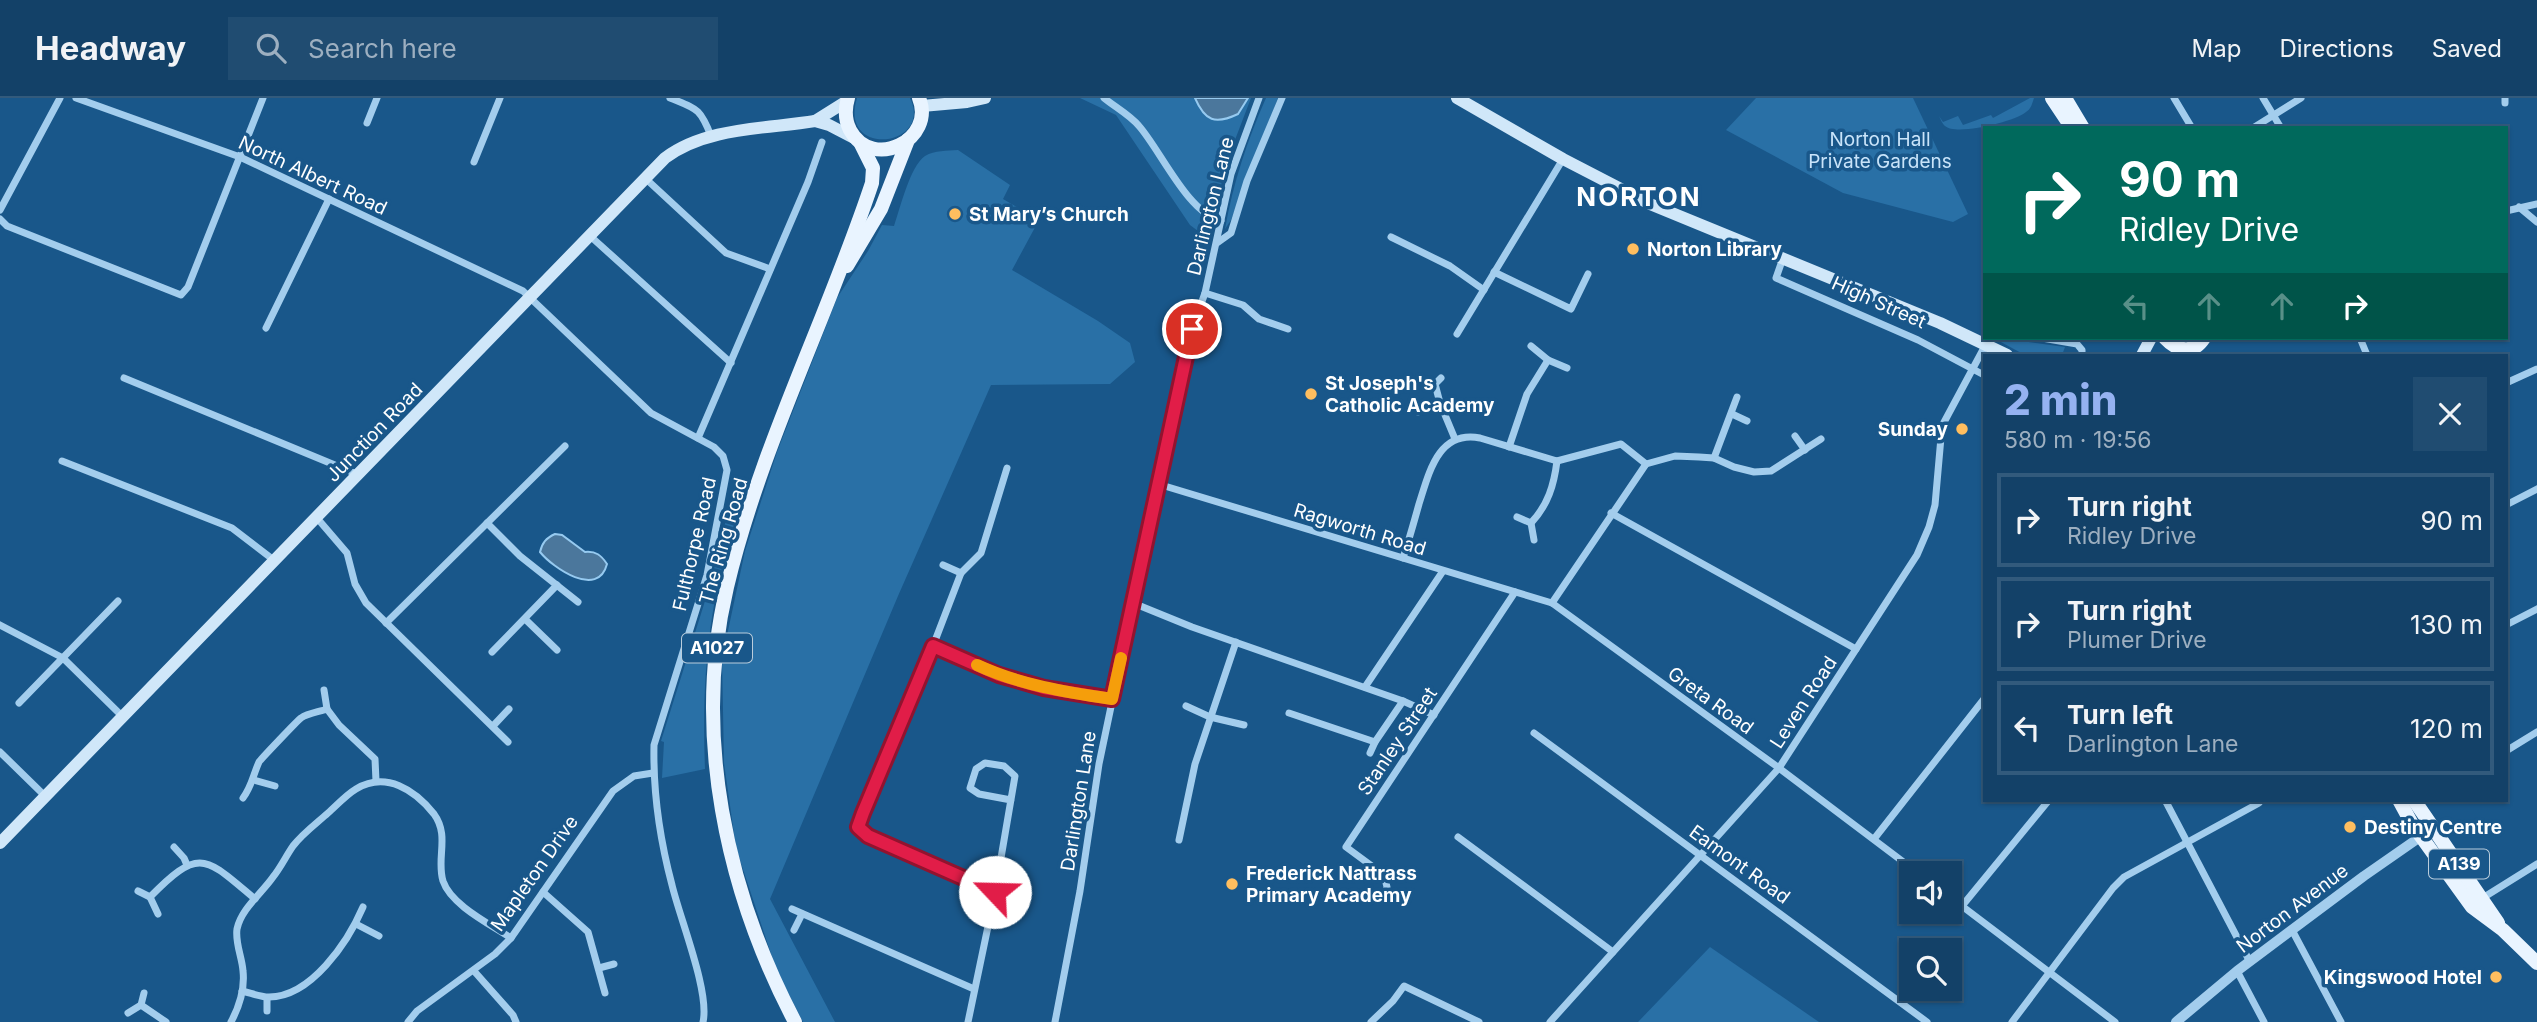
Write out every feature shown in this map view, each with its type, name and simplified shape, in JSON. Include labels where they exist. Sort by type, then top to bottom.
[{"type":"main road","points":[[920,102],[967,102],[985,98]]},
{"type":"main road","name":"High Street","points":[[1457,98],[1563,159],[1650,204],[1983,339]]},
{"type":"main road","points":[[2052,98],[2071,126]]},
{"type":"main road","points":[[2065,98],[2081,126]]},
{"type":"main road","name":"Junction Road","points":[[0,844],[645,177],[674,152],[711,136],[815,121],[847,100]]},
{"type":"main road","name":"A1027","points":[[847,100],[848,125],[858,141]]},
{"type":"main road","name":"A1027","points":[[908,140],[921,119],[920,102]]},
{"type":"main road","points":[[815,121],[874,149],[886,149],[908,140]]},
{"type":"main road","name":"The Ring Road","points":[[837,281],[881,209],[908,140]]},
{"type":"main road","name":"The Ring Road","points":[[795,1022],[763,956],[748,917],[732,859],[717,774],[713,681],[720,622],[741,536],[872,183],[873,168],[858,141]]},
{"type":"main road","points":[[2168,340],[2188,353],[2202,340]]},
{"type":"main road","name":"High Street","points":[[1989,341],[2006,354]]},
{"type":"main road","name":"A139","points":[[2401,802],[2427,832],[2477,902],[2537,963]]},
{"type":"main road","name":"A139","points":[[2415,802],[2427,832]]},
{"type":"street","points":[[0,210],[60,98]]},
{"type":"street","name":"North Albert Road","points":[[76,98],[240,157],[523,291],[651,413],[698,438]]},
{"type":"street","points":[[0,219],[7,226],[181,295],[188,287],[263,98]]},
{"type":"street","points":[[367,123],[377,98]]},
{"type":"street","points":[[474,162],[500,98]]},
{"type":"street","points":[[670,98],[702,114],[711,136]]},
{"type":"street","points":[[1104,98],[1138,124],[1194,202],[1210,218],[1221,221]]},
{"type":"street","name":"Darlington Lane","points":[[1055,1022],[1080,891],[1099,764],[1192,329],[1205,293],[1239,148],[1259,98]]},
{"type":"street","points":[[1217,243],[1231,233],[1247,181],[1282,98]]},
{"type":"street","points":[[2174,98],[2191,126]]},
{"type":"street","points":[[2263,98],[2280,126]]},
{"type":"street","points":[[2256,126],[2301,98]]},
{"type":"street","points":[[698,438],[808,182],[822,142]]},
{"type":"street","points":[[1457,334],[1563,159]]},
{"type":"street","points":[[645,177],[726,253],[770,269]]},
{"type":"street","points":[[266,328],[329,199]]},
{"type":"street","points":[[2508,210],[2537,204]]},
{"type":"street","points":[[2519,207],[2537,222]]},
{"type":"street","points":[[590,235],[731,363]]},
{"type":"street","points":[[1391,237],[1442,261],[1484,290]]},
{"type":"street","name":"High Street","points":[[1783,258],[1776,278],[1918,340],[1983,374]]},
{"type":"street","points":[[1494,272],[1571,309],[1588,274]]},
{"type":"street","points":[[1205,293],[1244,304],[1259,318],[1288,329]]},
{"type":"street","points":[[2054,340],[2077,344],[2082,354]]},
{"type":"street","name":"Leven Road","points":[[1550,1022],[1779,768],[1917,555],[1929,527],[1938,487],[1939,436],[1942,426],[1989,341]]},
{"type":"street","points":[[1531,346],[1548,360],[1567,368]]},
{"type":"street","points":[[1509,447],[1527,394],[1548,360]]},
{"type":"street","points":[[2508,382],[2537,369]]},
{"type":"street","points":[[1441,378],[1435,384],[1455,439]]},
{"type":"street","points":[[124,379],[359,475]]},
{"type":"street","points":[[1714,458],[1723,428],[1732,414],[1737,397]]},
{"type":"street","points":[[1418,412],[1440,403]]},
{"type":"street","points":[[1732,414],[1747,421]]},
{"type":"street","points":[[1403,558],[1431,465],[1441,450],[1455,439],[1470,436],[1557,461],[1621,444],[1646,464]]},
{"type":"street","points":[[1795,436],[1805,450]]},
{"type":"street","name":"Fulthorpe Road","points":[[698,438],[723,456],[727,470],[707,576],[654,745],[653,773],[671,884],[704,998],[703,1022]]},
{"type":"street","points":[[1552,603],[1646,464],[1675,456],[1714,458],[1744,470],[1771,471],[1821,439]]},
{"type":"street","points":[[386,623],[565,446]]},
{"type":"street","points":[[62,461],[232,528],[275,561]]},
{"type":"street","points":[[1531,523],[1540,513],[1555,484],[1557,461]]},
{"type":"street","points":[[995,892],[868,836],[858,827],[961,573],[981,553],[1007,468]]},
{"type":"street","name":"Ragworth Road","points":[[1158,484],[1552,603]]},
{"type":"street","points":[[2508,504],[2537,489]]},
{"type":"street","points":[[1611,513],[1856,649]]},
{"type":"street","points":[[1517,517],[1531,523]]},
{"type":"street","points":[[317,518],[342,545],[351,562],[360,594],[386,623],[508,742]]},
{"type":"street","points":[[487,523],[505,542],[578,602]]},
{"type":"street","points":[[1531,523],[1534,540]]},
{"type":"street","points":[[943,565],[961,573]]},
{"type":"street","points":[[1365,687],[1443,571]]},
{"type":"street","points":[[492,652],[557,585]]},
{"type":"street","name":"Stanley Street","points":[[1383,901],[1387,887],[1384,875],[1346,847],[1515,592]]},
{"type":"street","points":[[19,703],[118,601]]},
{"type":"street","points":[[1133,603],[1403,701],[1434,715]]},
{"type":"street","name":"Greta Road","points":[[1552,603],[1902,861]]},
{"type":"street","points":[[2508,624],[2537,609]]},
{"type":"street","points":[[525,619],[557,650]]},
{"type":"street","points":[[0,625],[63,659],[122,716]]},
{"type":"street","points":[[1179,840],[1195,764],[1236,642]]},
{"type":"street","points":[[933,646],[999,675],[1044,688],[1112,699]]},
{"type":"street","points":[[324,690],[327,709],[339,725],[375,759],[376,781]]},
{"type":"street","points":[[1874,839],[1983,700]]},
{"type":"street","points":[[1370,753],[1403,701]]},
{"type":"street","points":[[1186,706],[1244,725]]},
{"type":"street","points":[[243,798],[254,780],[259,761],[292,729],[296,721],[327,709]]},
{"type":"street","points":[[493,726],[509,709]]},
{"type":"street","points":[[1289,713],[1376,741]]},
{"type":"street","points":[[2508,750],[2537,732]]},
{"type":"street","name":"Eamont Road","points":[[1534,733],[1927,1022]]},
{"type":"street","points":[[0,752],[46,796]]},
{"type":"street","points":[[968,1022],[995,892],[1011,800],[1015,776],[1004,766],[985,763],[976,769],[970,788],[979,794],[1011,800]]},
{"type":"street","name":"Mapleton Drive","points":[[408,1022],[417,1011],[474,971],[511,938],[612,791],[634,776],[653,773]]},
{"type":"street","points":[[254,780],[275,786]]},
{"type":"street","points":[[231,1022],[238,1010],[242,991],[243,971],[237,929],[244,914],[300,838],[355,789],[376,781],[398,784],[405,788],[433,814],[443,835],[441,868],[449,893],[456,901],[511,938]]},
{"type":"street","points":[[2047,802],[1962,906],[2115,1022]]},
{"type":"street","points":[[2166,802],[2250,962]]},
{"type":"street","points":[[2012,1022],[2124,877],[2259,803]]},
{"type":"street","name":"Norton Avenue","points":[[2176,1022],[2237,971],[2427,832]]},
{"type":"street","points":[[1458,836],[1613,952]]},
{"type":"street","points":[[174,847],[187,865]]},
{"type":"street","points":[[150,897],[172,874],[187,865],[204,864],[219,869],[255,899]]},
{"type":"street","points":[[2477,902],[2537,864]]},
{"type":"street","points":[[138,891],[150,897],[158,914]]},
{"type":"street","points":[[542,892],[588,932],[605,993]]},
{"type":"street","points":[[242,991],[267,998],[291,993],[310,980],[330,960],[356,924],[363,907]]},
{"type":"street","points":[[792,909],[974,989]]},
{"type":"street","points":[[794,930],[802,914]]},
{"type":"street","points":[[356,924],[379,936]]},
{"type":"street","points":[[2292,930],[2342,1022]]},
{"type":"street","points":[[599,968],[614,964]]},
{"type":"street","points":[[474,971],[513,1015],[516,1022]]},
{"type":"street","points":[[2237,971],[2264,1022]]},
{"type":"street","points":[[1371,1022],[1393,1002],[1404,986],[1479,1022]]},
{"type":"street","points":[[128,1013],[141,1005],[144,993]]},
{"type":"street","points":[[267,998],[267,1011]]},
{"type":"street","points":[[141,1005],[166,1022]]},
{"type":"green space","points":[[857,98],[910,98],[914,115],[909,127],[899,136],[872,138],[861,131],[855,118]]},
{"type":"green space","points":[[1080,98],[1251,98],[1225,166],[1210,240],[1190,225],[1116,115]]},
{"type":"green space","points":[[1266,98],[1278,98],[1231,220],[1225,229],[1241,162]]},
{"type":"green space","name":"Norton Hall Private Gardens","points":[[1756,98],[1913,98],[1968,214],[1953,222],[1843,193],[1726,130]]},
{"type":"green space","points":[[2034,98],[2030,108],[2020,116],[1972,129],[1951,129],[1944,125],[1939,116],[1943,122],[1958,116],[1963,125],[1991,115],[1993,118]]},
{"type":"green space","points":[[958,150],[1010,185],[1003,199],[1039,220],[1012,270],[1130,343],[1135,362],[1110,384],[991,385],[770,899],[835,1022],[803,1022],[777,972],[736,848],[724,763],[722,659],[745,551],[777,452],[837,298],[882,225],[894,226],[910,178],[920,161],[933,153]]},
{"type":"green space","points":[[2014,340],[2065,347],[2062,354],[2023,354],[1999,341]]},
{"type":"green space","points":[[733,490],[745,493],[723,561],[710,629],[705,697],[705,769],[662,778],[664,742],[661,741],[711,582]]},
{"type":"green space","points":[[1710,947],[1819,1022],[1638,1022]]},
{"type":"shaded area","points":[[1195,98],[1248,98],[1238,114],[1217,120],[1203,112]]},
{"type":"shaded area","points":[[555,534],[562,535],[585,552],[600,556],[607,564],[602,574],[595,579],[585,580],[565,572],[546,559],[540,552],[543,543]]},
{"type":"slow traffic","points":[[977,665],[999,675],[1044,688],[1112,699],[1121,658]]},
{"type":"place","name":"St Mary’s Church","points":[[955,214]]},
{"type":"place","name":"Norton Library","points":[[1633,249]]},
{"type":"place","name":"St Joseph's Catholic Academy","points":[[1311,394]]},
{"type":"place","name":"Sunday","points":[[1962,429]]},
{"type":"place","name":"Destiny Centre","points":[[2350,827]]},
{"type":"place","name":"Frederick Nattrass Primary Academy","points":[[1232,884]]},
{"type":"place","name":"Kingswood Hotel","points":[[2496,977]]},
{"type":"district","name":"NORTON","points":[[1639,197]]},
{"type":"route","points":[[995,892],[868,836],[858,827],[933,646],[999,675],[1044,688],[1112,699],[1192,329]]}]
